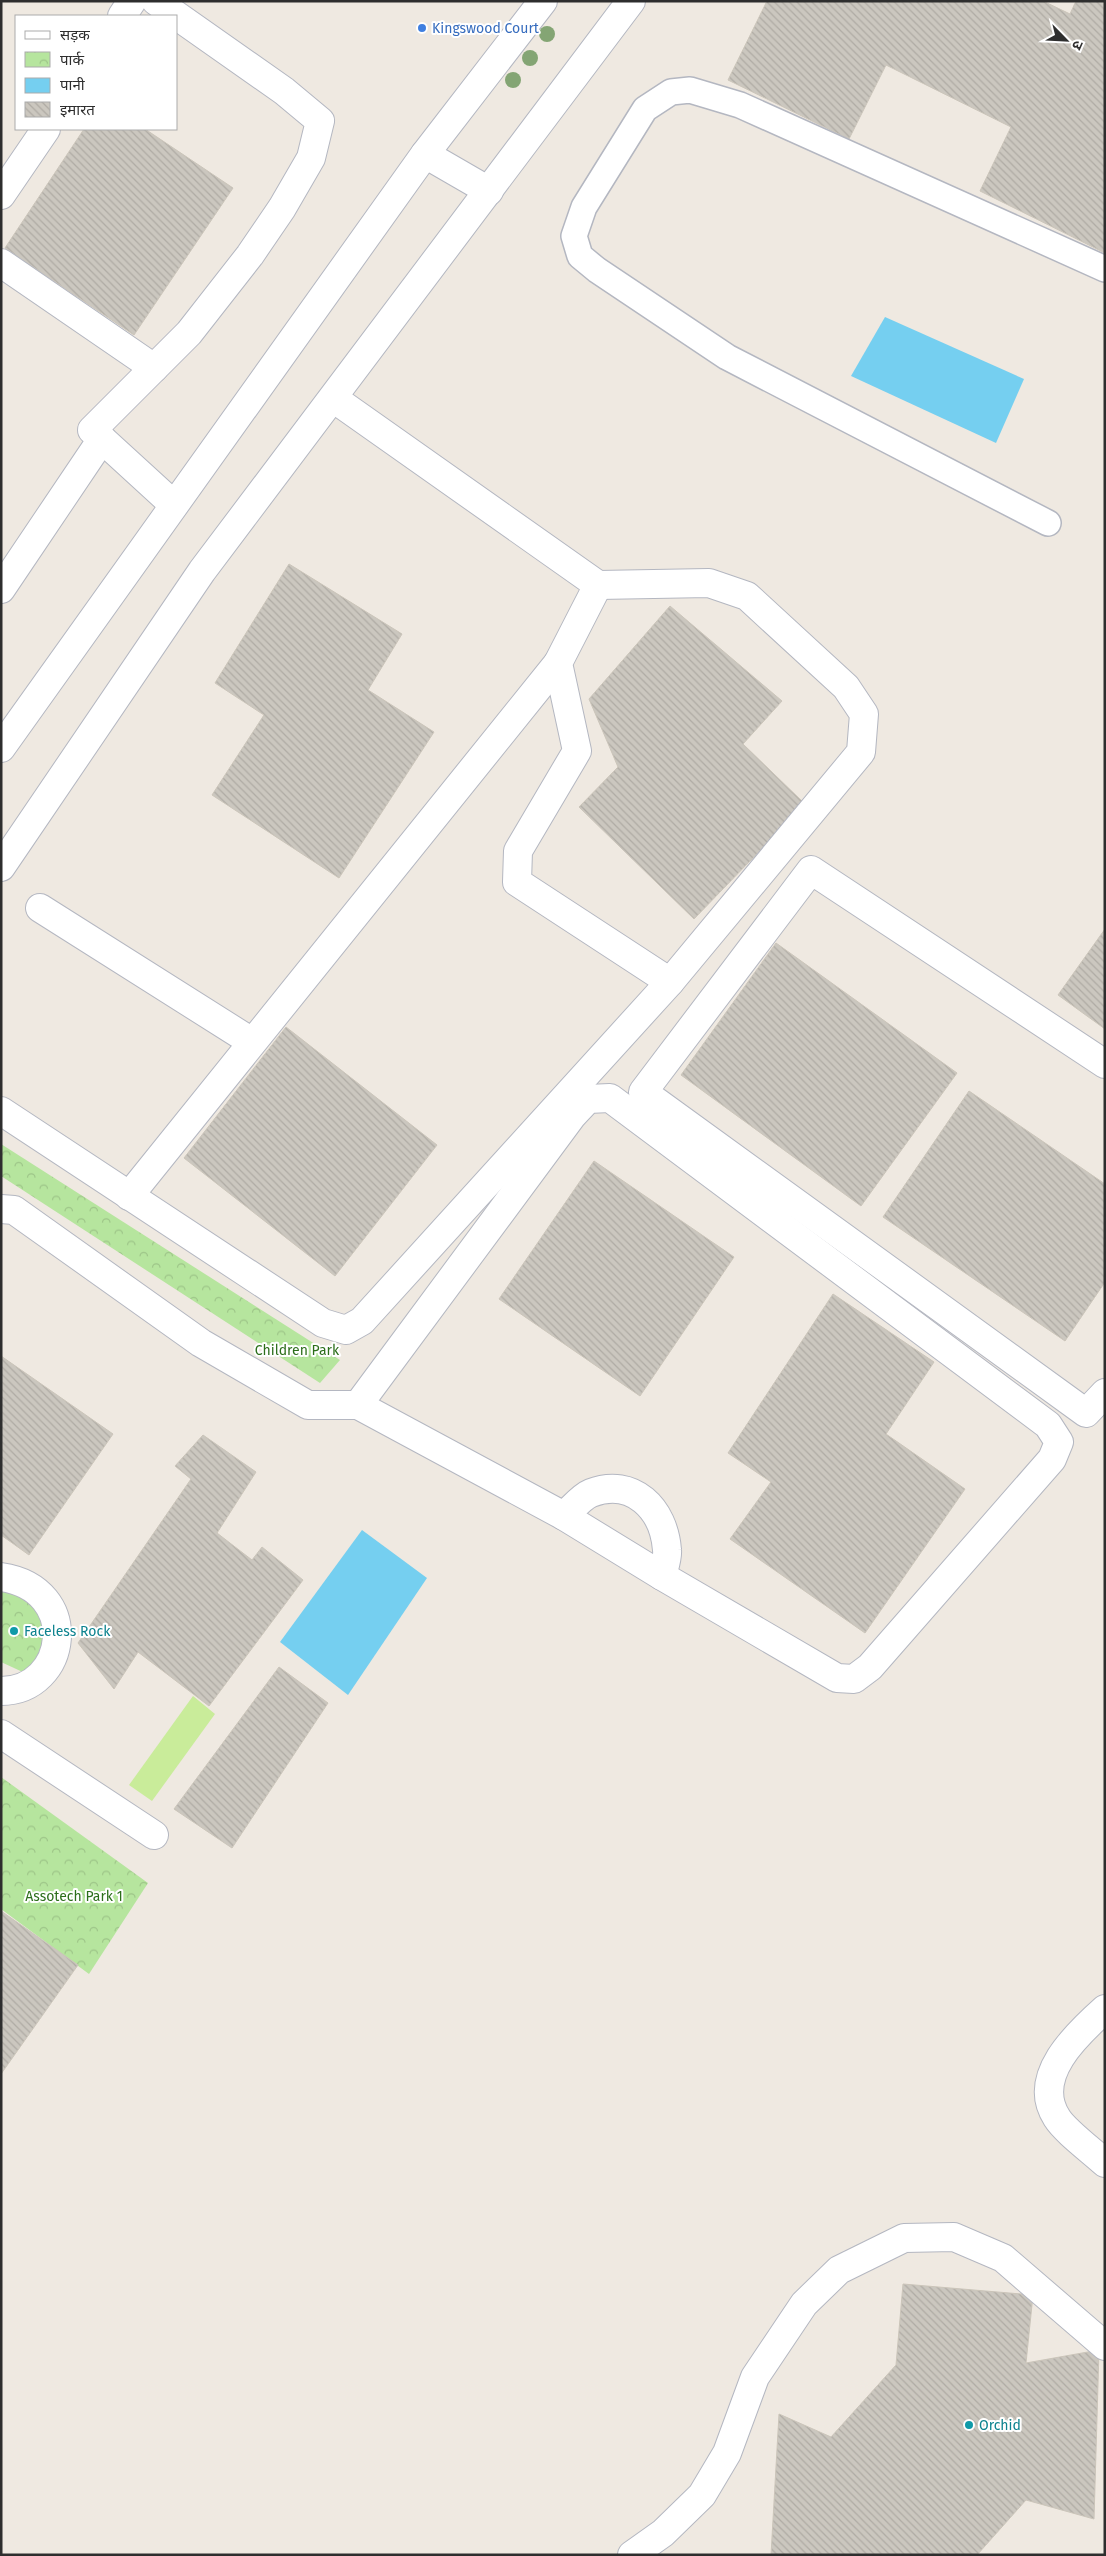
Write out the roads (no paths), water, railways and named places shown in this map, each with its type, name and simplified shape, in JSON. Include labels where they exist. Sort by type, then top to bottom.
[{"type":"street","points":[[123,15],[132,1]]},
{"type":"street","points":[[156,1],[176,15]]},
{"type":"street","points":[[1,748],[425,154],[543,1]]},
{"type":"street","points":[[1,867],[202,571],[631,1]]},
{"type":"street","points":[[174,505],[92,430],[189,334],[250,255],[282,208],[311,158],[320,121],[284,91],[178,16]]},
{"type":"street","points":[[1,195],[45,130]]},
{"type":"street","points":[[425,154],[489,191]]},
{"type":"street","points":[[1,263],[154,368]]},
{"type":"street","points":[[1,1111],[322,1323],[346,1330],[362,1321],[670,982],[861,752],[864,714],[846,688],[747,596],[709,583],[598,585],[333,398]]},
{"type":"street","points":[[1,589],[102,439]]},
{"type":"street","points":[[128,1196],[558,663],[598,585]]},
{"type":"street","points":[[558,663],[577,751],[518,851],[517,882],[670,982]]},
{"type":"street","points":[[1105,1064],[811,870],[643,1092],[1086,1413],[1105,1393]]},
{"type":"street","points":[[40,908],[252,1042]]},
{"type":"street","points":[[1,1209],[14,1210],[201,1343],[308,1405],[358,1405],[564,1516],[662,1576],[837,1678],[854,1679],[870,1667],[1052,1459],[1059,1442],[1048,1425],[610,1098],[588,1099],[572,1116],[358,1405]]},
{"type":"street","points":[[564,1516],[589,1494],[612,1488],[628,1491],[647,1501],[662,1523],[668,1551],[662,1576]]},
{"type":"street","points":[[1,1577],[17,1579],[34,1588],[48,1601],[56,1618],[58,1638],[53,1656],[43,1672],[28,1684],[11,1691],[1,1691]]},
{"type":"street","points":[[1,1734],[154,1835]]},
{"type":"street","points":[[1105,2009],[1082,2029],[1054,2066],[1047,2093],[1057,2118],[1105,2163]]},
{"type":"street","points":[[632,2555],[663,2533],[702,2495],[727,2453],[754,2377],[804,2304],[839,2270],[904,2238],[954,2237],[1003,2258],[1105,2346]]},
{"type":"lane","points":[[1048,523],[727,357],[597,270],[580,256],[574,236],[584,207],[645,109],[671,92],[690,90],[740,105],[1105,269]]},
{"type":"water","points":[[885,317],[1024,379],[996,443],[851,376]]},
{"type":"water","points":[[362,1530],[427,1578],[348,1695],[280,1642]]},
{"type":"place","name":"Kingswood Court","points":[[422,28]]},
{"type":"place","name":"Faceless Rock","points":[[14,1631]]},
{"type":"place","name":"Orchid","points":[[969,2425]]},
{"type":"park label","name":"Children Park","points":[[297,1350]]},
{"type":"park label","name":"Assotech Park 1","points":[[74,1896]]}]
